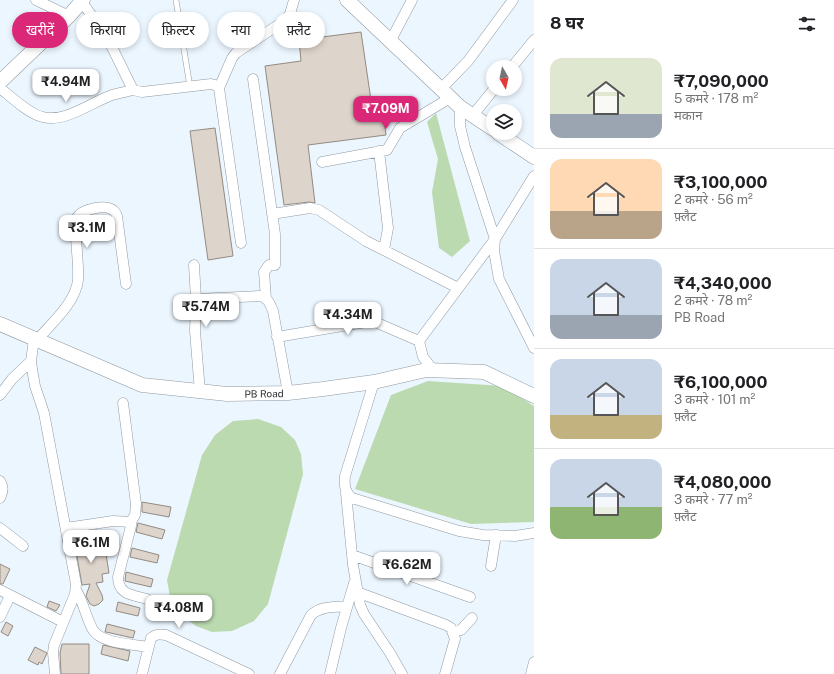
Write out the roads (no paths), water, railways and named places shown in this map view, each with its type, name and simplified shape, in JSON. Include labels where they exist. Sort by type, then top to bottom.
[{"type":"street","points":[[36,0],[69,16]]},
{"type":"street","points":[[241,243],[219,88],[232,58],[236,53],[284,21],[290,14],[294,0]]},
{"type":"street","points":[[347,0],[391,40],[450,98],[486,124]]},
{"type":"street","points":[[391,40],[412,0]]},
{"type":"street","points":[[322,162],[388,150],[400,128],[450,98],[468,61],[513,0]]},
{"type":"street","points":[[0,82],[83,1],[108,38],[133,90]]},
{"type":"street","points":[[518,60],[534,40]]},
{"type":"street","points":[[253,79],[275,234],[275,264],[269,266],[264,272],[266,299]]},
{"type":"street","points":[[0,88],[18,104],[42,117],[54,118],[77,112],[111,96],[133,90],[142,92],[211,84],[219,88]]},
{"type":"street","points":[[473,116],[489,96]]},
{"type":"street","points":[[450,98],[460,126],[464,147],[495,238],[494,251],[499,279],[534,348]]},
{"type":"street","points":[[508,140],[534,157]]},
{"type":"street","points":[[379,151],[388,228],[384,250]]},
{"type":"street","points":[[419,341],[495,238],[534,176]]},
{"type":"street","points":[[55,674],[53,653],[54,645],[76,594],[76,584],[44,413],[34,386],[32,360],[35,339],[63,310],[74,295],[78,280],[76,219],[83,212],[104,207],[113,210],[116,213],[126,284]]},
{"type":"street","points":[[272,214],[310,208],[319,210],[366,241],[458,288]]},
{"type":"street","points":[[194,265],[196,299],[195,331],[200,392]]},
{"type":"street","points":[[196,299],[259,296],[266,299],[270,304],[288,393]]},
{"type":"street","points":[[277,337],[375,322],[419,341]]},
{"type":"street","name":"PB Road","points":[[0,324],[142,385],[227,394],[288,393],[374,382],[426,370],[433,370],[484,372],[534,396]]},
{"type":"street","points":[[419,341],[423,357],[433,370]]},
{"type":"street","points":[[0,395],[12,379],[32,360]]},
{"type":"street","points":[[374,382],[345,476],[344,485],[355,579],[360,605],[364,614],[402,674]]},
{"type":"street","points":[[124,403],[136,504],[135,515],[131,522],[118,577],[118,584],[124,592],[147,599]]},
{"type":"street","points":[[0,481],[3,486],[3,491],[0,498]]},
{"type":"street","points":[[346,493],[352,498],[459,531],[483,535],[514,536],[534,533]]},
{"type":"street","points":[[66,528],[113,521],[131,522]]},
{"type":"street","points":[[0,528],[23,546]]},
{"type":"street","points":[[491,566],[496,535]]},
{"type":"street","points":[[352,556],[470,597]]},
{"type":"street","points":[[330,674],[340,628],[355,579]]},
{"type":"street","points":[[0,590],[63,622]]},
{"type":"street","points":[[76,590],[82,600],[93,630],[98,636],[109,641],[148,647]]},
{"type":"street","points":[[357,592],[452,628],[454,632],[454,644],[445,674]]},
{"type":"street","points":[[0,617],[10,596]]},
{"type":"street","points":[[280,674],[311,615],[315,611],[322,608],[347,606]]},
{"type":"street","points":[[454,632],[461,630],[472,618]]},
{"type":"street","points":[[142,674],[148,647],[151,638],[155,634],[166,635],[249,674]]},
{"type":"street","points":[[532,674],[534,662]]},
{"type":"lane","points":[[176,0],[190,87]]}]
